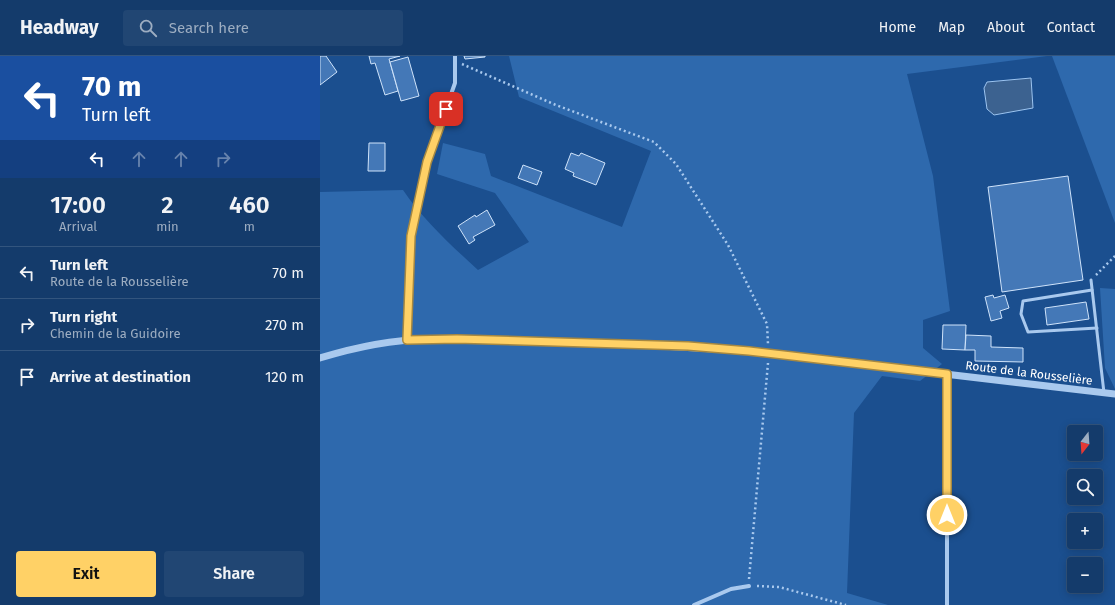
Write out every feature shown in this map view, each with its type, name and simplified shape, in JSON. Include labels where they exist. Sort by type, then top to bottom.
[{"type":"street","points":[[407,340],[411,236],[427,162],[455,82],[455,56]]},
{"type":"street","name":"Route de la Rousselière","points":[[320,358],[373,344],[407,340],[457,339],[688,346],[1115,394]]},
{"type":"street","points":[[947,374],[947,605]]},
{"type":"street","points":[[694,605],[730,589],[749,586]]},
{"type":"lane","points":[[1091,280],[1104,393]]},
{"type":"lane","points":[[1092,290],[1023,301],[1022,314],[1028,332],[1097,328]]},
{"type":"path","points":[[456,61],[556,105],[654,142],[676,164],[728,245],[767,324],[768,354],[749,586],[779,587],[846,605]]},
{"type":"path","points":[[1091,280],[1115,256]]},
{"type":"shaded area","points":[[509,56],[1047,56],[907,74],[933,176],[950,311],[923,320],[923,348],[942,364],[920,381],[882,376],[854,413],[847,593],[888,605],[320,605],[320,192],[403,190],[429,222],[478,270],[529,242],[495,193],[437,174],[443,143],[485,154],[491,176],[622,227],[651,151],[519,97]]},
{"type":"shaded area","points":[[1052,56],[1115,56],[1115,223]]},
{"type":"shaded area","points":[[1031,78],[1033,108],[994,115],[987,109],[984,88],[987,82]]},
{"type":"shaded area","points":[[1100,288],[1115,289],[1115,389],[1105,368]]},
{"type":"building","points":[[320,56],[326,56],[337,72],[320,85]]},
{"type":"building","points":[[369,56],[400,56],[389,59],[398,91],[385,95],[375,63],[371,64]]},
{"type":"building","points":[[464,56],[485,56],[485,57],[465,59]]},
{"type":"building","points":[[408,57],[419,96],[401,101],[390,62]]},
{"type":"building","points":[[369,143],[385,143],[385,171],[368,171]]},
{"type":"building","points":[[571,153],[579,156],[581,153],[605,163],[596,185],[573,176],[574,173],[565,169]]},
{"type":"building","points":[[523,165],[542,172],[537,185],[518,178]]},
{"type":"building","points":[[1068,176],[1083,280],[1002,292],[988,187]]},
{"type":"building","points":[[487,210],[495,225],[473,237],[475,240],[469,244],[458,226],[475,215],[476,217]]},
{"type":"building","points":[[993,295],[994,298],[1005,295],[1009,308],[1000,311],[1002,318],[991,321],[985,297]]},
{"type":"building","points":[[1086,302],[1089,319],[1047,325],[1045,308]]},
{"type":"building","points":[[943,325],[966,325],[965,350],[942,349]]},
{"type":"building","points":[[966,335],[991,336],[991,347],[1023,348],[1023,362],[975,361],[975,350],[965,350]]},
{"type":"route","points":[[446,109],[427,162],[411,236],[407,340],[457,339],[688,346],[749,351],[947,374],[947,515]]}]
